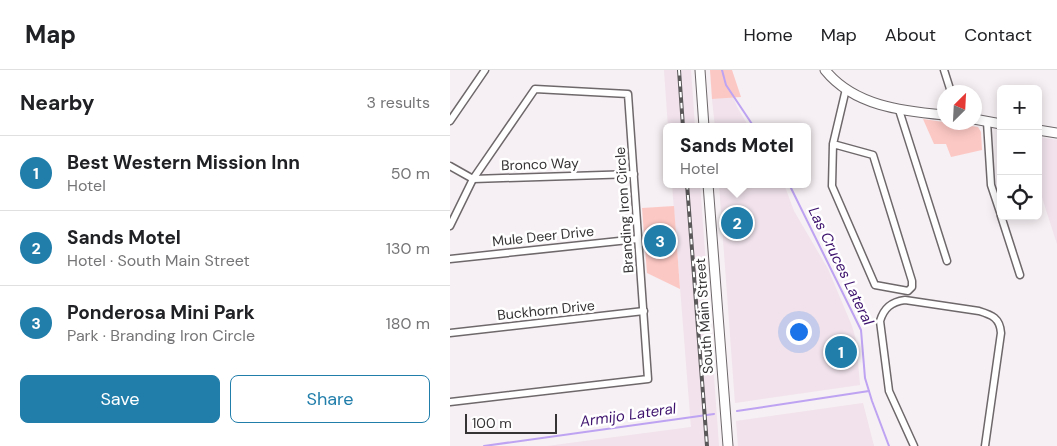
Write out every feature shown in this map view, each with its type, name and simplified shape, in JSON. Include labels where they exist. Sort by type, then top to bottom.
[{"type":"main road","points":[[700,70],[704,123]]},
{"type":"main road","points":[[825,70],[846,89],[868,101],[899,110],[937,114]]},
{"type":"main road","points":[[982,121],[997,123]]},
{"type":"main road","points":[[1042,131],[1057,133]]},
{"type":"main road","name":"South Main Street","points":[[708,188],[728,446]]},
{"type":"street","points":[[450,121],[485,70]]},
{"type":"street","points":[[944,70],[948,85]]},
{"type":"street","name":"Branding Iron Circle","points":[[450,226],[474,179],[535,89],[628,94],[648,379],[450,402]]},
{"type":"street","points":[[833,144],[873,155],[912,281],[912,287],[908,291],[875,285],[832,186],[833,144],[846,89]]},
{"type":"street","points":[[899,110],[948,261]]},
{"type":"street","points":[[987,122],[991,185],[997,203]]},
{"type":"street","points":[[450,166],[474,179]]},
{"type":"street","name":"Bronco Way","points":[[474,179],[634,174]]},
{"type":"street","points":[[1003,220],[1020,275]]},
{"type":"street","name":"Mule Deer Drive","points":[[450,259],[638,239]]},
{"type":"street","points":[[914,446],[889,391],[880,321],[890,304],[905,300],[980,311],[991,314],[999,324],[1001,333],[986,445]]},
{"type":"street","name":"Buckhorn Drive","points":[[450,333],[644,311]]},
{"type":"shaded area","points":[[664,70],[691,70],[695,123],[668,123]]},
{"type":"shaded area","points":[[710,70],[732,70],[741,97],[712,99]]},
{"type":"shaded area","points":[[733,97],[747,123],[715,123],[712,99]]},
{"type":"shaded area","points":[[923,119],[937,121],[937,130],[980,130],[981,132],[982,150],[951,157],[946,144],[934,144]]},
{"type":"shaded area","points":[[1042,138],[1057,140],[1057,244],[1042,197]]},
{"type":"shaded area","points":[[672,188],[700,188],[719,446],[547,446],[691,427]]},
{"type":"shaded area","points":[[719,188],[785,188],[794,211],[828,269],[852,326],[856,340],[860,385],[735,403]]},
{"type":"shaded area","points":[[674,206],[680,289],[647,273],[642,208]]},
{"type":"shaded area","points":[[863,403],[874,446],[738,446],[736,421]]},
{"type":"waterway","name":"Las Cruces Lateral","points":[[722,70],[726,85],[751,123]]},
{"type":"waterway","name":"Las Cruces Lateral","points":[[791,188],[861,330],[865,378],[889,446]]},
{"type":"waterway","name":"Armijo Lateral","points":[[737,411],[869,391]]},
{"type":"waterway","name":"Armijo Lateral","points":[[484,446],[714,414]]},
{"type":"railway","points":[[679,70],[683,123]]},
{"type":"railway","points":[[687,188],[707,446]]},
{"type":"place","name":"Sands Motel","points":[[737,223]]},
{"type":"place","name":"Ponderosa Mini Park","points":[[660,241]]},
{"type":"place","name":"Best Western Mission Inn","points":[[841,352]]}]
